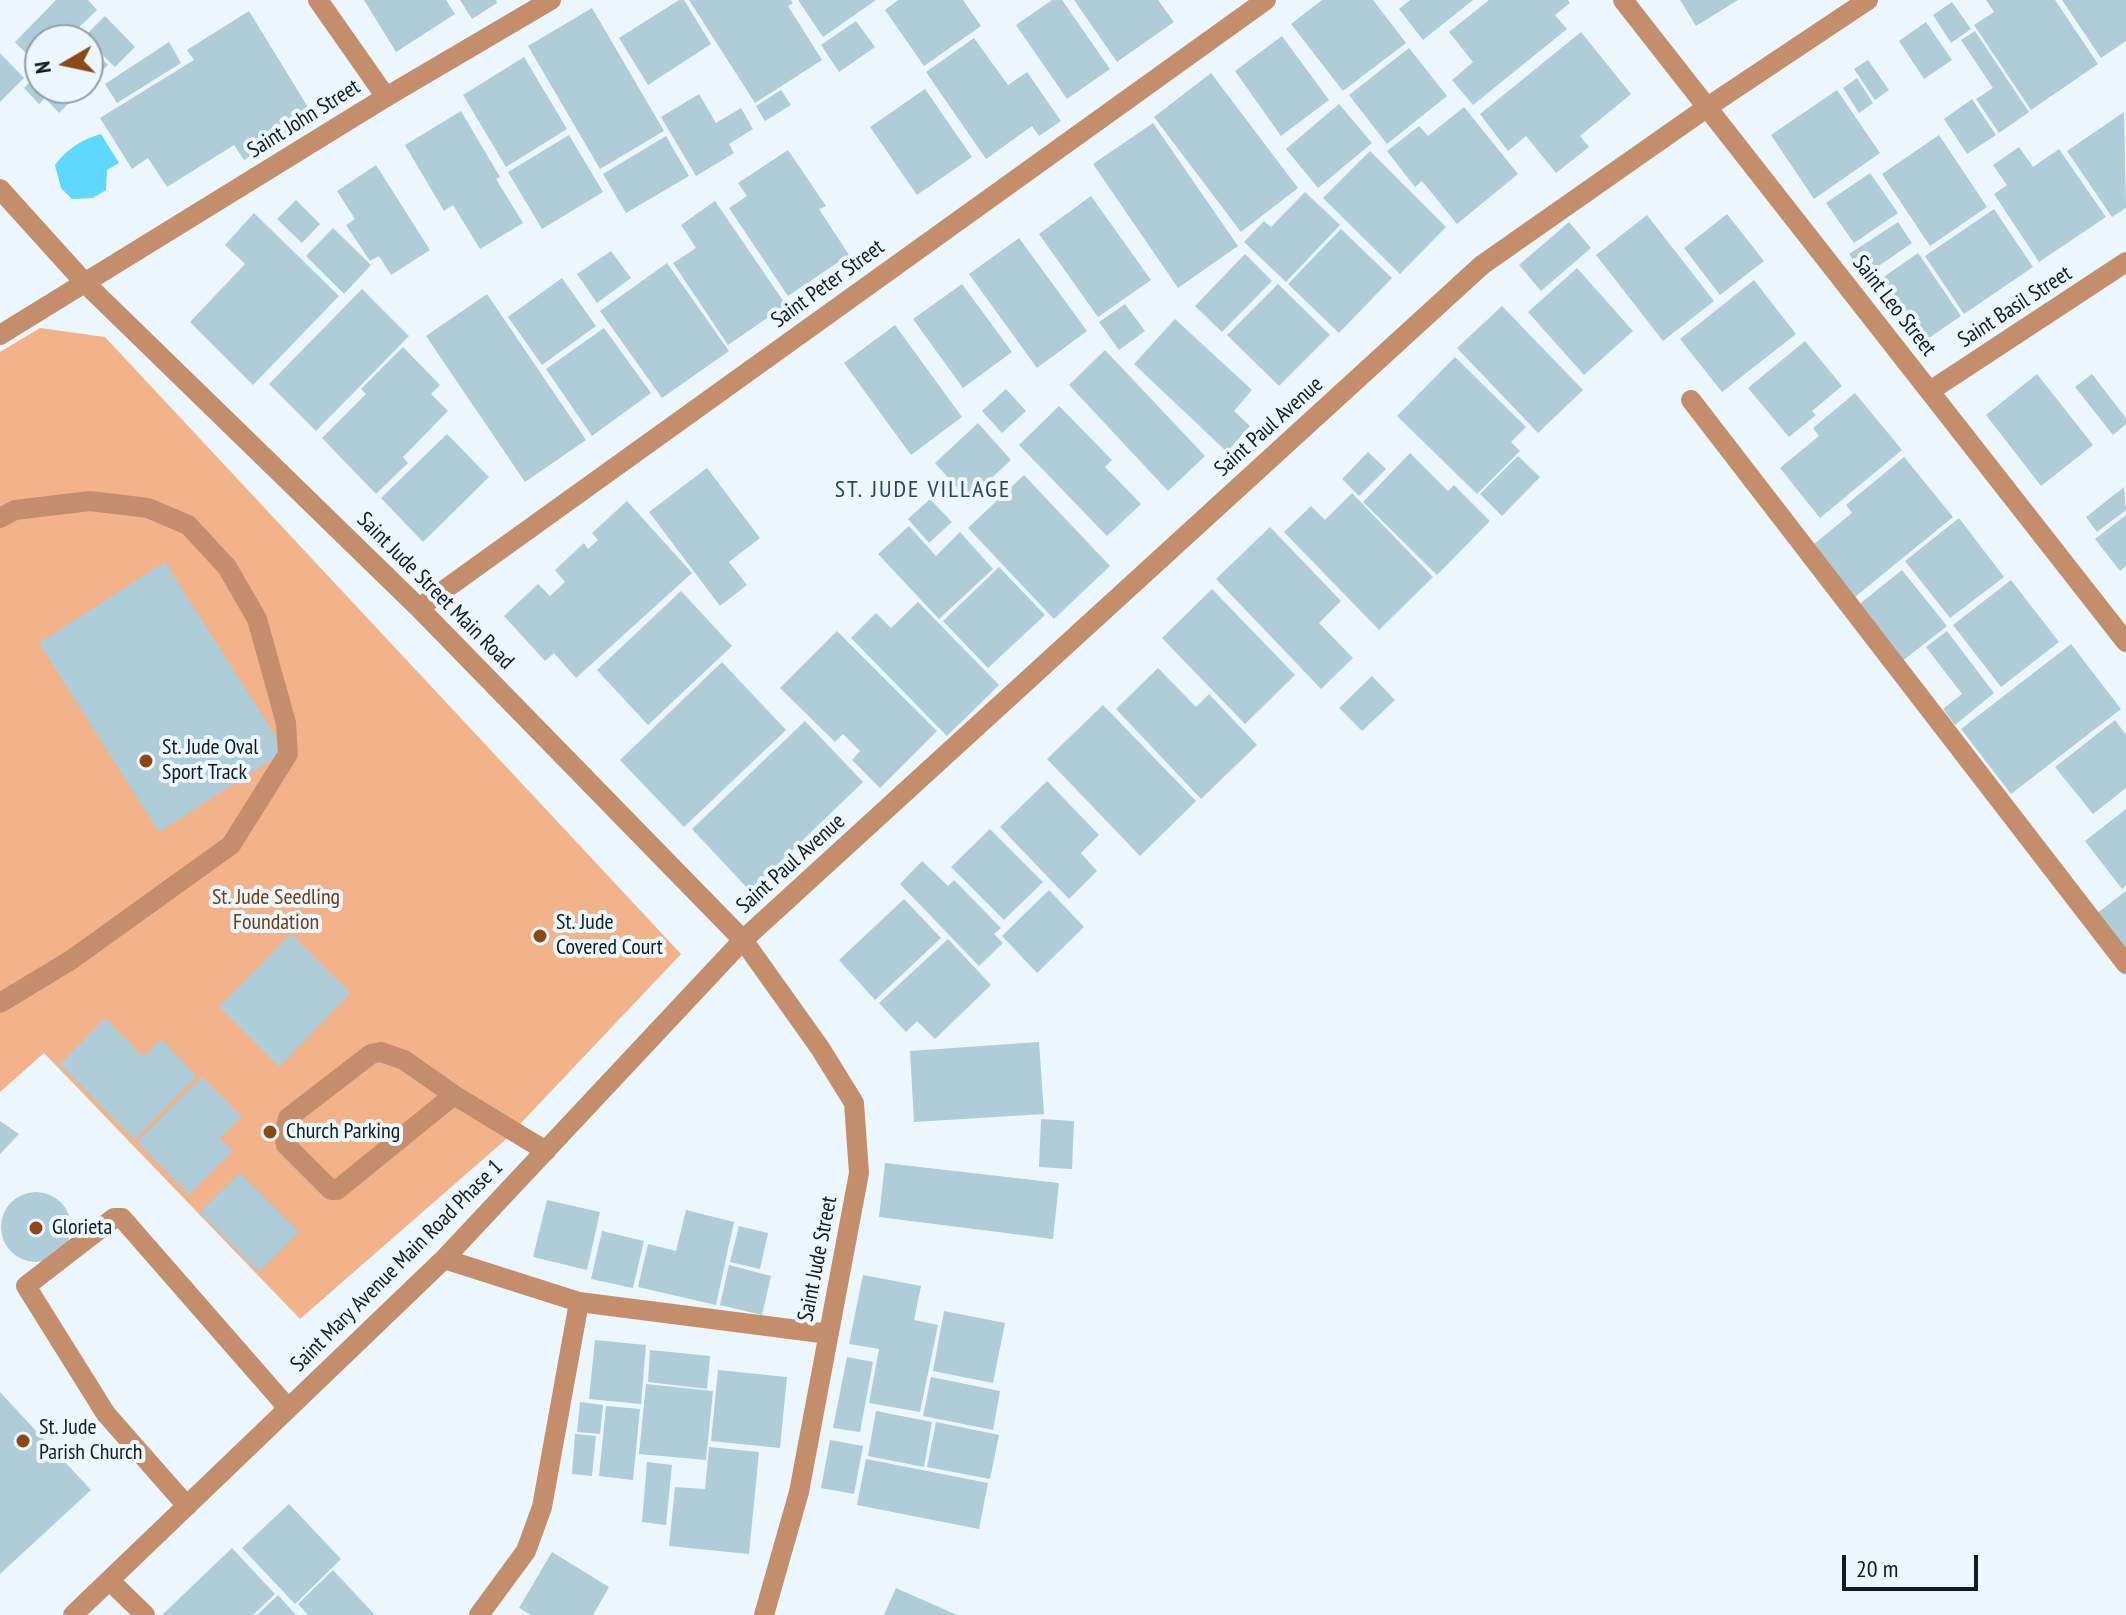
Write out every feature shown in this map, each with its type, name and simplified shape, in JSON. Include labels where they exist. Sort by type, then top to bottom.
[{"type":"street","points":[[318,0],[386,97]]},
{"type":"street","name":"Saint John Street","points":[[0,335],[386,97],[551,0]]},
{"type":"street","name":"Saint Peter Street","points":[[419,608],[1266,0]]},
{"type":"street","name":"Saint Leo Street","points":[[1623,0],[2126,642]]},
{"type":"street","name":"Saint Paul Avenue","points":[[743,940],[1482,265],[1709,106],[1868,0]]},
{"type":"street","name":"Saint Jude Street Main Road","points":[[0,189],[85,283],[419,608],[743,940]]},
{"type":"street","name":"Saint Basil Street","points":[[1930,391],[2126,262]]},
{"type":"street","points":[[1691,400],[2126,964]]},
{"type":"street","points":[[0,518],[15,510],[90,501],[148,508],[188,525],[227,567],[257,619],[286,723],[288,754],[231,845],[71,960],[0,1003]]},
{"type":"street","name":"Saint Mary Avenue Main Road Phase 1","points":[[73,1615],[444,1259],[743,940]]},
{"type":"street","name":"Saint Jude Street","points":[[743,940],[820,1048],[854,1103],[859,1173],[799,1492],[764,1615]]},
{"type":"street","points":[[454,1095],[337,1190],[331,1190],[286,1145],[284,1133],[288,1118],[371,1054],[381,1052],[404,1060],[454,1095],[546,1151]]},
{"type":"street","points":[[187,1506],[106,1414],[26,1286],[114,1218],[122,1218],[288,1408]]},
{"type":"street","points":[[444,1259],[579,1302],[829,1334]]},
{"type":"street","points":[[479,1615],[526,1551],[542,1507],[579,1302]]},
{"type":"street","points":[[110,1581],[145,1615]]},
{"type":"green space","name":"St. Jude Seedling Foundation","points":[[40,328],[105,337],[681,954],[504,1141],[300,1319],[44,1053],[0,1092],[0,352]]},
{"type":"water","points":[[101,134],[119,163],[107,170],[106,190],[93,198],[72,199],[61,188],[55,165],[75,146]]},
{"type":"building","points":[[56,0],[88,0],[97,10],[83,24],[33,24]]},
{"type":"building","points":[[364,0],[446,0],[455,14],[396,52]]},
{"type":"building","points":[[460,0],[496,0],[497,3],[472,19]]},
{"type":"building","points":[[679,0],[684,0],[711,44],[648,85],[619,38]]},
{"type":"building","points":[[689,0],[791,0],[793,3],[788,6],[822,60],[755,103]]},
{"type":"building","points":[[798,0],[876,0],[823,37]]},
{"type":"building","points":[[898,0],[963,0],[981,26],[924,66],[885,10]]},
{"type":"building","points":[[1052,0],[1062,0],[1110,69],[1067,99],[1016,25]]},
{"type":"building","points":[[1074,0],[1158,0],[1174,22],[1117,62]]},
{"type":"building","points":[[1322,0],[1373,0],[1406,43],[1343,91],[1291,24]]},
{"type":"building","points":[[1410,0],[1473,0],[1423,40],[1399,9]]},
{"type":"building","points":[[1489,0],[1568,0],[1570,3],[1555,15],[1567,29],[1473,105],[1452,80],[1473,62],[1449,32]]},
{"type":"building","points":[[1680,0],[1738,0],[1696,26]]},
{"type":"building","points":[[1986,0],[2055,0],[2098,64],[2031,110],[1974,25],[1994,12]]},
{"type":"building","points":[[2062,0],[2126,0],[2126,41],[2101,58]]},
{"type":"building","points":[[1952,2],[1971,29],[1951,43],[1933,15]]},
{"type":"building","points":[[592,8],[664,131],[600,169],[528,46]]},
{"type":"building","points":[[249,11],[314,117],[244,160],[234,145],[167,187],[148,158],[132,169],[100,118],[194,60],[187,50]]},
{"type":"building","points":[[105,16],[135,47],[115,67],[104,56],[104,24],[97,24]]},
{"type":"building","points":[[856,21],[875,47],[839,72],[821,45]]},
{"type":"building","points":[[1926,22],[1952,60],[1924,79],[1899,41]]},
{"type":"building","points":[[1975,31],[2029,112],[1999,133],[1976,99],[1993,88],[1961,40]]},
{"type":"building","points":[[1581,32],[1631,94],[1580,136],[1589,147],[1556,173],[1526,136],[1508,151],[1480,114]]},
{"type":"building","points":[[24,33],[24,51],[15,42]]},
{"type":"building","points":[[1282,36],[1329,100],[1281,136],[1235,71]]},
{"type":"building","points":[[974,38],[1008,85],[1027,72],[1061,121],[1039,136],[1032,126],[986,159],[926,72]]},
{"type":"building","points":[[169,42],[181,63],[117,103],[105,84]]},
{"type":"building","points":[[1409,48],[1447,96],[1387,144],[1349,95]]},
{"type":"building","points":[[0,53],[24,78],[0,102]]},
{"type":"building","points":[[524,57],[567,129],[506,167],[463,95]]},
{"type":"building","points":[[1868,60],[1889,90],[1875,100],[1854,69]]},
{"type":"building","points":[[1211,73],[1298,188],[1241,232],[1154,117]]},
{"type":"building","points":[[1857,78],[1873,103],[1859,113],[1843,88]]},
{"type":"building","points":[[925,89],[972,157],[917,195],[870,127]]},
{"type":"building","points":[[781,90],[791,105],[765,121],[756,106]]},
{"type":"building","points":[[1837,90],[1880,153],[1814,199],[1771,135]]},
{"type":"building","points":[[699,94],[716,123],[741,108],[753,129],[729,144],[734,153],[696,176],[661,117]]},
{"type":"building","points":[[1972,99],[1996,135],[1967,154],[1944,119]]},
{"type":"building","points":[[51,104],[68,104],[59,113]]},
{"type":"building","points":[[1339,104],[1372,143],[1318,188],[1286,149]]},
{"type":"building","points":[[1464,107],[1518,174],[1457,224],[1422,181],[1415,187],[1387,151],[1419,126],[1428,136]]},
{"type":"building","points":[[461,111],[523,223],[480,249],[453,205],[444,211],[405,145]]},
{"type":"building","points":[[2124,112],[2126,208],[2112,217],[2067,151]]},
{"type":"building","points":[[1153,123],[1238,246],[1178,288],[1093,164]]},
{"type":"building","points":[[569,135],[603,192],[542,229],[508,172]]},
{"type":"building","points":[[1939,135],[1987,207],[1930,246],[1882,174]]},
{"type":"building","points":[[666,136],[689,176],[626,213],[603,174]]},
{"type":"building","points":[[2019,147],[2033,167],[2059,149],[2106,217],[2039,262],[1994,194],[2007,185],[1993,165]]},
{"type":"building","points":[[788,150],[826,206],[819,209],[849,255],[788,296],[729,208],[747,196],[738,183]]},
{"type":"building","points":[[1370,151],[1446,227],[1400,274],[1323,198]]},
{"type":"building","points":[[376,165],[430,250],[391,275],[379,256],[370,261],[346,225],[355,219],[337,191]]},
{"type":"building","points":[[1870,173],[1898,213],[1854,243],[1826,203]]},
{"type":"building","points":[[1305,192],[1340,225],[1286,282],[1244,242],[1264,221],[1271,227]]},
{"type":"building","points":[[1091,196],[1151,280],[1098,317],[1039,234]]},
{"type":"building","points":[[296,200],[320,224],[302,243],[277,219]]},
{"type":"building","points":[[715,201],[786,305],[728,345],[673,263],[696,248],[681,225]]},
{"type":"building","points":[[1994,209],[2033,267],[1964,314],[1925,256]]},
{"type":"building","points":[[254,213],[339,296],[253,385],[190,322],[245,264],[225,245]]},
{"type":"building","points":[[1727,214],[1764,261],[1720,295],[1684,248]]},
{"type":"building","points":[[1647,215],[1714,301],[1663,341],[1596,255]]},
{"type":"building","points":[[1569,222],[1591,248],[1541,291],[1519,265]]},
{"type":"building","points":[[1898,222],[1912,243],[1864,276],[1849,254]]},
{"type":"building","points":[[333,228],[371,265],[344,294],[306,256]]},
{"type":"building","points":[[1341,229],[1392,278],[1339,333],[1288,284]]},
{"type":"building","points":[[1019,238],[1087,331],[1037,368],[969,274]]},
{"type":"building","points":[[611,251],[631,278],[597,303],[577,274]]},
{"type":"building","points":[[1918,253],[1961,316],[1920,344],[1878,281]]},
{"type":"building","points":[[1245,254],[1272,281],[1222,332],[1195,306]]},
{"type":"building","points":[[667,263],[729,351],[662,398],[600,311]]},
{"type":"building","points":[[1577,268],[1633,331],[1584,375],[1528,312]]},
{"type":"building","points":[[562,278],[596,326],[542,365],[508,317]]},
{"type":"building","points":[[1754,280],[1796,334],[1722,392],[1680,339]]},
{"type":"building","points":[[962,284],[1012,352],[963,388],[913,319]]},
{"type":"building","points":[[1278,284],[1330,335],[1279,386],[1227,335]]},
{"type":"building","points":[[362,289],[409,336],[316,431],[269,384]]},
{"type":"building","points":[[487,294],[586,440],[525,482],[426,336]]},
{"type":"building","points":[[1125,304],[1145,331],[1119,350],[1099,322]]},
{"type":"building","points":[[1502,306],[1583,390],[1538,433],[1457,348]]},
{"type":"building","points":[[1175,319],[1252,390],[1234,411],[1250,426],[1227,452],[1134,364]]},
{"type":"building","points":[[895,325],[962,417],[911,455],[844,363]]},
{"type":"building","points":[[604,328],[651,393],[592,436],[546,369]]},
{"type":"building","points":[[1805,341],[1842,386],[1812,411],[1816,415],[1789,437],[1748,388]]},
{"type":"building","points":[[403,347],[440,385],[431,394],[448,411],[403,457],[408,463],[376,494],[322,438],[366,394],[361,389]]},
{"type":"building","points":[[1105,350],[1205,456],[1168,491],[1069,385]]},
{"type":"building","points":[[1455,357],[1526,427],[1511,442],[1520,451],[1477,494],[1397,416]]},
{"type":"building","points":[[2037,374],[2093,445],[2041,486],[1986,415]]},
{"type":"building","points":[[2092,374],[2126,418],[2126,424],[2113,435],[2075,387]]},
{"type":"building","points":[[1006,389],[1026,411],[1002,433],[982,411]]},
{"type":"building","points":[[1855,393],[1902,450],[1820,518],[1780,468],[1819,436],[1813,428]]},
{"type":"building","points":[[1059,406],[1112,460],[1105,467],[1141,504],[1107,536],[1019,445]]},
{"type":"building","points":[[978,423],[1011,460],[968,500],[935,463]]},
{"type":"building","points":[[447,434],[489,477],[423,542],[381,498]]},
{"type":"building","points":[[1368,452],[1386,469],[1359,496],[1342,479]]},
{"type":"building","points":[[1410,453],[1448,491],[1454,485],[1490,521],[1437,575],[1363,502]]},
{"type":"building","points":[[1518,456],[1540,477],[1502,516],[1480,494]]},
{"type":"building","points":[[1904,457],[1953,517],[1850,601],[1808,549],[1852,513],[1846,505]]},
{"type":"building","points":[[707,468],[760,538],[729,562],[747,585],[720,606],[649,512]]},
{"type":"building","points":[[1024,475],[1110,566],[1054,619],[968,528]]},
{"type":"building","points":[[2124,487],[2126,510],[2097,532],[2086,517]]},
{"type":"building","points":[[1352,493],[1433,577],[1379,630],[1284,532],[1311,506],[1325,520]]},
{"type":"building","points":[[930,499],[952,522],[929,543],[908,519]]},
{"type":"building","points":[[627,501],[692,573],[576,678],[554,653],[545,661],[504,616],[538,584],[550,596],[565,582],[555,570],[584,543],[588,549],[598,540],[592,533]]},
{"type":"building","points":[[2126,515],[2126,566],[2120,571],[2095,539]]},
{"type":"building","points":[[1959,518],[2004,577],[1950,618],[1905,561]]},
{"type":"building","points":[[909,526],[936,556],[960,532],[993,569],[939,619],[878,554]]},
{"type":"building","points":[[1270,527],[1341,601],[1319,623],[1353,658],[1321,689],[1216,579]]},
{"type":"building","points":[[165,562],[285,751],[159,832],[39,643]]},
{"type":"building","points":[[999,567],[1045,615],[988,668],[943,621]]},
{"type":"building","points":[[1902,570],[1947,626],[1901,662],[1857,606]]},
{"type":"building","points":[[2011,580],[2059,642],[2001,687],[1953,625]]},
{"type":"building","points":[[1212,589],[1295,675],[1245,724],[1162,638]]},
{"type":"building","points":[[681,591],[732,646],[648,725],[597,670]]},
{"type":"building","points":[[918,602],[999,685],[947,736],[851,638],[876,613],[891,628]]},
{"type":"building","points":[[837,631],[937,731],[880,788],[852,760],[860,751],[843,734],[835,742],[780,688]]},
{"type":"building","points":[[1947,631],[1994,693],[1955,725],[1943,709],[1962,694],[1926,647]]},
{"type":"building","points":[[2071,644],[2121,709],[2011,794],[1961,729]]},
{"type":"building","points":[[722,662],[786,730],[684,827],[620,760]]},
{"type":"building","points":[[1158,668],[1196,707],[1209,694],[1257,745],[1201,799],[1116,709]]},
{"type":"building","points":[[1372,676],[1395,700],[1362,731],[1339,708]]},
{"type":"building","points":[[1103,705],[1196,801],[1140,856],[1047,759]]},
{"type":"building","points":[[2115,720],[2126,735],[2126,788],[2093,814],[2055,767]]},
{"type":"building","points":[[805,721],[863,782],[750,891],[692,829]]},
{"type":"building","points":[[1047,781],[1099,835],[1081,853],[1097,871],[1069,899],[1000,827]]},
{"type":"building","points":[[2126,809],[2126,885],[2122,889],[2085,841]]},
{"type":"building","points":[[990,829],[1043,882],[1004,920],[951,867]]},
{"type":"building","points":[[922,861],[948,886],[954,880],[1001,928],[994,934],[1003,943],[979,966],[900,884]]},
{"type":"building","points":[[1049,890],[1084,927],[1037,973],[1002,936]]},
{"type":"building","points":[[2126,891],[2126,961],[2092,917]]},
{"type":"building","points":[[904,899],[941,938],[875,1000],[839,960]]},
{"type":"building","points":[[291,934],[351,993],[279,1067],[219,1007]]},
{"type":"building","points":[[948,939],[991,985],[935,1039],[917,1021],[906,1032],[879,1003]]},
{"type":"building","points":[[105,1018],[144,1057],[161,1039],[197,1076],[135,1140],[60,1064]]},
{"type":"building","points":[[1039,1042],[1044,1114],[914,1122],[910,1051]]},
{"type":"building","points":[[202,1077],[242,1117],[220,1138],[233,1151],[189,1195],[137,1142]]},
{"type":"building","points":[[1041,1119],[1074,1121],[1072,1169],[1039,1167]]},
{"type":"building","points":[[0,1121],[19,1134],[0,1154]]},
{"type":"building","points":[[885,1163],[1059,1183],[1053,1239],[879,1217]]},
{"type":"building","points":[[240,1173],[299,1232],[259,1272],[200,1212]]},
{"type":"building","name":"Glorieta","points":[[36,1192],[61,1202],[71,1227],[61,1252],[36,1262],[11,1252],[1,1227],[11,1202]]},
{"type":"building","points":[[547,1200],[600,1212],[587,1270],[533,1257]]},
{"type":"building","points":[[686,1210],[734,1222],[716,1305],[638,1287],[648,1244],[676,1251]]},
{"type":"building","points":[[739,1226],[768,1233],[760,1269],[730,1262]]},
{"type":"building","points":[[602,1231],[644,1241],[633,1288],[591,1279]]},
{"type":"building","points":[[729,1265],[771,1276],[762,1315],[720,1305]]},
{"type":"building","points":[[863,1275],[921,1286],[914,1320],[938,1325],[920,1412],[869,1403],[879,1349],[849,1344]]},
{"type":"building","points":[[944,1311],[1005,1323],[993,1383],[933,1371]]},
{"type":"building","points":[[595,1340],[646,1345],[641,1404],[589,1399]]},
{"type":"building","points":[[650,1350],[710,1356],[707,1389],[648,1382]]},
{"type":"building","points":[[847,1357],[873,1362],[860,1432],[833,1428]]},
{"type":"building","points":[[718,1370],[787,1377],[780,1448],[711,1441]]},
{"type":"building","points":[[931,1377],[1000,1391],[993,1430],[923,1416]]},
{"type":"building","points":[[646,1384],[713,1391],[706,1460],[639,1454]]},
{"type":"building","name":"St. Jude Parish Church","points":[[0,1392],[91,1490],[0,1574]]},
{"type":"building","points":[[580,1402],[603,1405],[600,1434],[577,1432]]},
{"type":"building","points":[[606,1406],[640,1409],[633,1480],[599,1476]]},
{"type":"building","points":[[876,1411],[932,1422],[924,1467],[868,1456]]},
{"type":"building","points":[[936,1422],[999,1435],[990,1479],[927,1467]]},
{"type":"building","points":[[575,1434],[596,1436],[592,1476],[572,1474]]},
{"type":"building","points":[[830,1440],[863,1446],[854,1494],[821,1488]]},
{"type":"building","points":[[709,1447],[759,1452],[749,1554],[669,1546],[675,1487],[705,1489]]},
{"type":"building","points":[[866,1459],[988,1483],[979,1529],[857,1505]]},
{"type":"building","points":[[647,1462],[672,1465],[666,1525],[642,1522]]},
{"type":"building","points":[[289,1504],[341,1559],[295,1604],[242,1548]]},
{"type":"building","points":[[232,1548],[275,1594],[253,1615],[162,1615]]},
{"type":"building","points":[[552,1552],[609,1587],[593,1615],[531,1615],[519,1608]]},
{"type":"building","points":[[333,1570],[375,1615],[308,1615],[298,1604]]},
{"type":"building","points":[[896,1588],[957,1615],[884,1615]]},
{"type":"building","points":[[278,1595],[296,1615],[257,1615]]},
{"type":"place","name":"St. Jude Oval Sport Track","points":[[146,761]]},
{"type":"place","name":"St. Jude Covered Court","points":[[540,936]]},
{"type":"place","name":"Church Parking","points":[[270,1132]]},
{"type":"place","name":"Glorieta","points":[[36,1228]]},
{"type":"place","name":"St. Jude Parish Church","points":[[23,1441]]},
{"type":"district","name":"ST. JUDE VILLAGE","points":[[923,490]]}]
